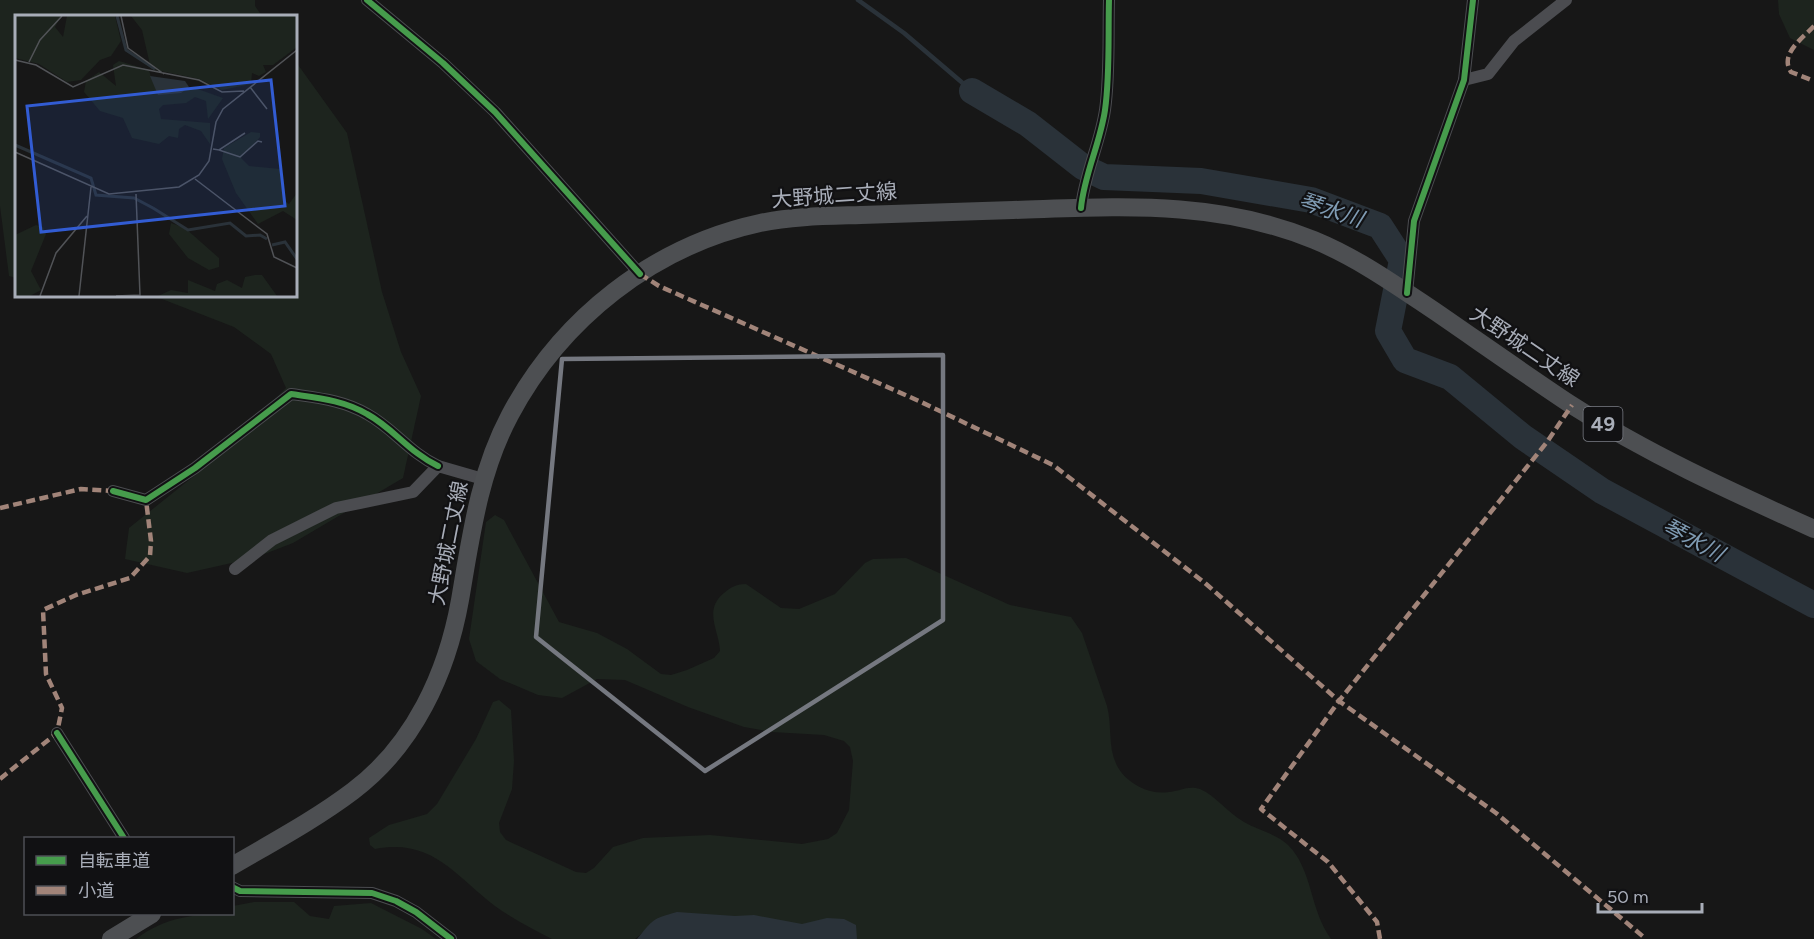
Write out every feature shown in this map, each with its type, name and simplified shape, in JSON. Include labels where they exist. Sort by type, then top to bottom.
[{"type":"main road","name":"大野城二丈線","points":[[234,865],[356,789],[381,766],[417,721],[449,648],[483,478],[507,420],[524,389],[554,348],[583,316],[639,274],[688,247],[759,223],[830,216],[1082,208],[1194,209],[1241,216],[1318,242],[1385,278],[1572,405],[1652,454],[1814,529]]},
{"type":"main road","points":[[111,939],[150,915]]},
{"type":"street","points":[[367,0],[443,63],[503,120],[639,274]]},
{"type":"street","points":[[1082,208],[1085,183],[1094,161],[1105,109],[1109,0]]},
{"type":"street","points":[[1407,292],[1414,221],[1464,80],[1473,0]]},
{"type":"street","points":[[1464,80],[1488,74],[1514,41],[1566,0]]},
{"type":"street","points":[[113,491],[146,500],[195,468],[291,394],[338,401],[369,414],[420,458],[438,466],[483,478]]},
{"type":"street","points":[[235,569],[272,540],[336,508],[413,492],[438,466]]},
{"type":"street","points":[[57,733],[123,837]]},
{"type":"street","points":[[234,888],[240,891],[372,892],[416,912],[451,939]]},
{"type":"highlighted area","points":[[943,355],[943,620],[705,771],[536,637],[562,359]]},
{"type":"shaded area","points":[[0,0],[255,0],[255,6],[261,15],[15,15],[15,278],[9,276],[0,206]]},
{"type":"shaded area","points":[[1778,0],[1814,0],[1814,50],[1790,38],[1779,14]]},
{"type":"shaded area","points":[[297,63],[347,133],[382,292],[401,352],[421,396],[403,478],[293,543],[254,558],[187,573],[125,559],[129,528],[214,460],[286,388],[271,354],[234,327],[162,299],[143,297],[297,297]]},
{"type":"shaded area","points":[[495,515],[504,520],[559,622],[597,633],[627,649],[661,674],[671,675],[687,670],[714,658],[720,651],[713,613],[714,606],[724,593],[732,588],[746,584],[781,608],[799,609],[835,594],[865,563],[873,559],[906,558],[1010,605],[1071,617],[1082,633],[1107,706],[1113,756],[1125,777],[1136,785],[1155,792],[1200,789],[1244,822],[1284,841],[1302,866],[1319,915],[1331,939],[852,939],[647,929],[635,939],[552,939],[502,911],[455,872],[428,854],[395,847],[375,849],[370,845],[369,838],[389,825],[427,814],[437,804],[476,739],[493,702],[499,700],[511,710],[514,761],[512,789],[499,823],[500,832],[506,840],[576,872],[586,873],[594,868],[613,847],[643,838],[710,835],[802,844],[828,839],[837,833],[849,810],[853,761],[850,747],[844,741],[824,735],[772,732],[744,727],[688,707],[625,680],[597,679],[562,698],[538,695],[500,679],[476,661],[469,639],[486,522]]},
{"type":"shaded area","points":[[254,902],[294,902],[310,916],[329,919],[334,906],[371,903],[422,929],[436,939],[136,939],[159,925],[182,918],[234,915],[234,906]]},
{"type":"shaded area","points":[[677,912],[754,915],[802,924],[827,918],[844,919],[856,925],[857,939],[637,939],[653,921]]},
{"type":"waterway","name":"琴水川","points":[[858,0],[904,33],[972,91]]},
{"type":"waterway","name":"琴水川","points":[[972,91],[1028,124],[1083,167],[1104,177],[1201,181],[1311,200],[1380,226],[1402,260],[1388,331],[1405,360],[1450,377],[1523,437],[1602,491],[1814,605]]},
{"type":"marked path","points":[[1814,26],[1794,47],[1788,59],[1791,72],[1814,81]]},
{"type":"marked path","points":[[640,274],[659,286],[919,401],[1053,465],[1205,583],[1339,701],[1496,813],[1646,939]]},
{"type":"marked path","points":[[1380,939],[1377,922],[1328,862],[1261,809],[1339,701],[1547,442],[1572,405]]},
{"type":"marked path","points":[[0,508],[81,489],[113,491]]},
{"type":"marked path","points":[[0,779],[57,733],[62,708],[46,674],[43,610],[76,595],[130,578],[150,556],[151,541],[146,500]]},
{"type":"cycle path","points":[[367,0],[443,63],[495,112],[640,274]]},
{"type":"cycle path","points":[[1081,208],[1085,184],[1100,135],[1107,97],[1109,0]]},
{"type":"cycle path","points":[[1407,293],[1414,221],[1464,80],[1473,0]]},
{"type":"cycle path","points":[[113,491],[146,500],[195,468],[291,394],[330,400],[358,409],[385,426],[428,461],[438,466]]},
{"type":"cycle path","points":[[57,733],[123,837]]},
{"type":"cycle path","points":[[234,888],[240,891],[372,893],[396,901],[416,912],[451,939]]}]
